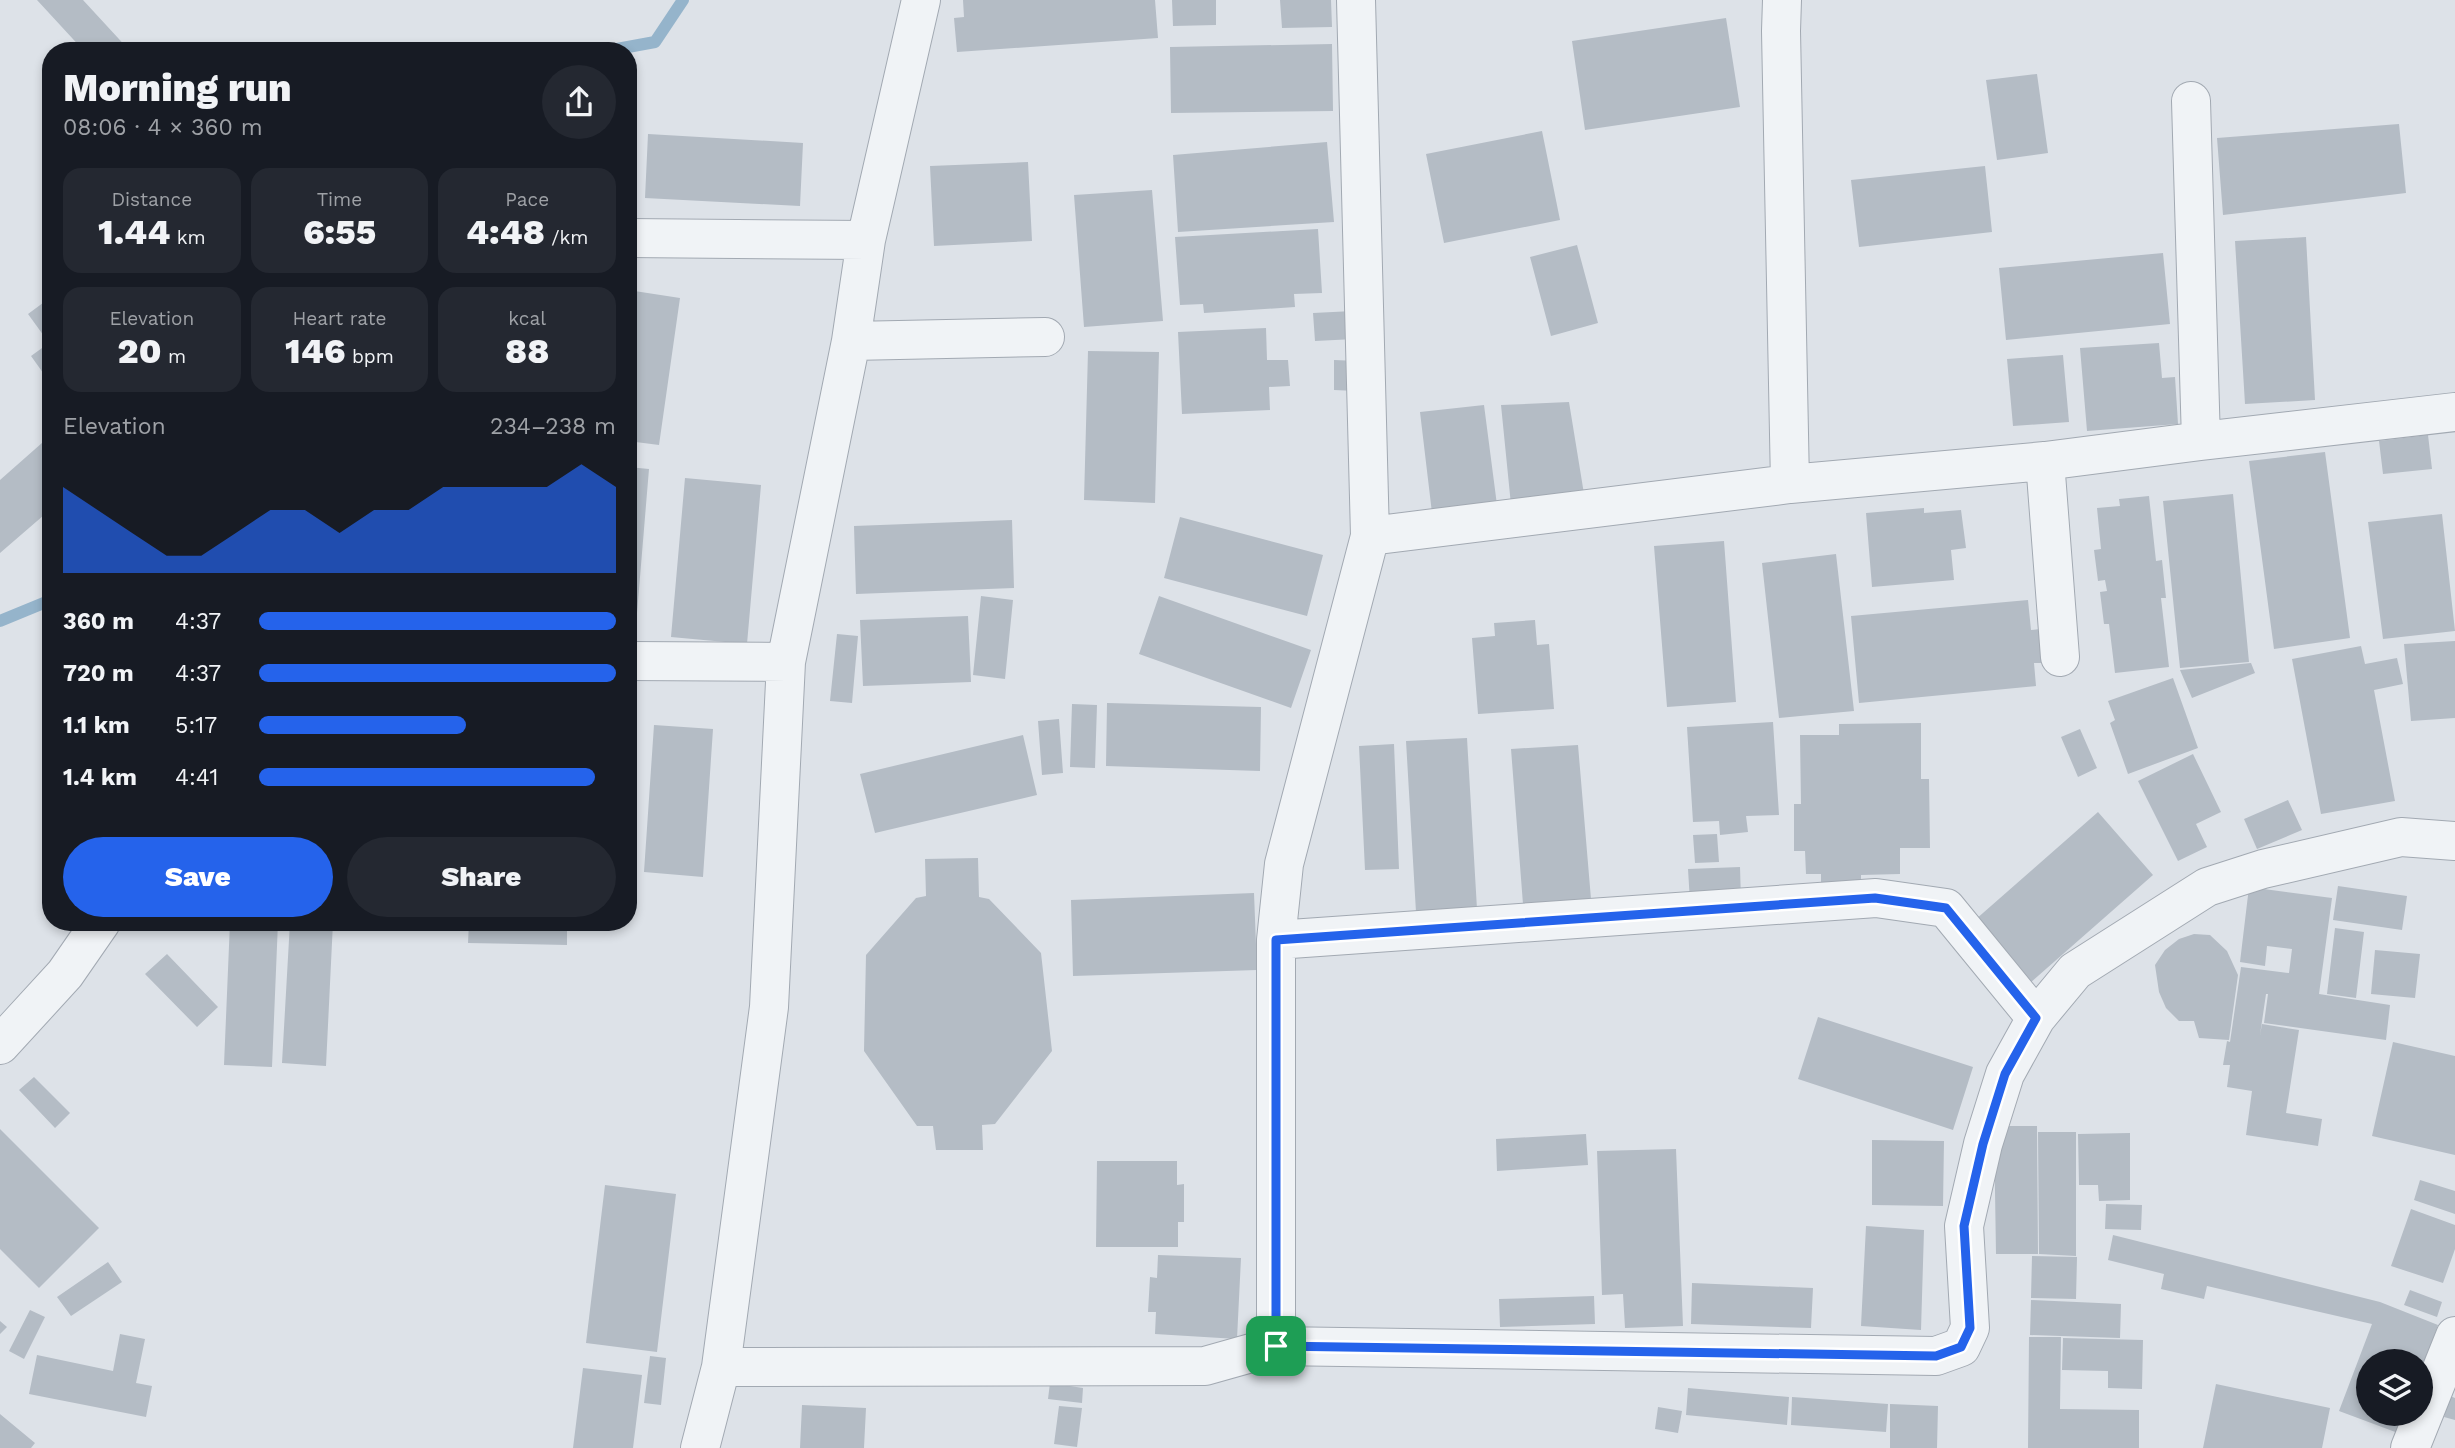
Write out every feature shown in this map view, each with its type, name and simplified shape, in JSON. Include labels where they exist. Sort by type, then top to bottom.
[{"type":"street","points":[[700,1448],[721,1367],[769,1007],[786,662],[851,341],[866,240],[921,0]]},
{"type":"street","points":[[1276,1346],[1276,940],[1284,864],[1370,536],[1356,0]]},
{"type":"street","points":[[1782,0],[1790,484]]},
{"type":"street","points":[[2191,101],[2201,441]]},
{"type":"street","points":[[637,238],[866,240]]},
{"type":"street","points":[[851,341],[1045,337]]},
{"type":"street","points":[[1370,536],[1790,484],[2045,461],[2455,412]]},
{"type":"street","points":[[2045,461],[2060,657]]},
{"type":"street","points":[[637,661],[786,662]]},
{"type":"street","points":[[721,1367],[1205,1366],[1276,1346],[1936,1356],[1961,1347],[1970,1328],[1964,1226],[1983,1144],[2005,1074],[2036,1018],[2075,971],[2207,887],[2263,869],[2401,836],[2455,841]]},
{"type":"street","points":[[1276,940],[1875,898],[1946,908],[2036,1018]]},
{"type":"street","points":[[0,1045],[65,974],[95,931]]},
{"type":"street","points":[[2410,1448],[2455,1336]]},
{"type":"building","points":[[37,0],[83,0],[122,42],[76,42]]},
{"type":"building","points":[[963,0],[1155,0],[1158,38],[957,52],[954,18],[964,17]]},
{"type":"building","points":[[1172,0],[1216,0],[1216,25],[1173,26]]},
{"type":"building","points":[[1280,0],[1331,0],[1332,27],[1282,28]]},
{"type":"building","points":[[1726,18],[1740,107],[1585,130],[1572,41]]},
{"type":"building","points":[[1332,44],[1333,111],[1171,113],[1170,47]]},
{"type":"building","points":[[2037,74],[2048,153],[1997,160],[1986,80]]},
{"type":"building","points":[[2399,124],[2406,193],[2223,215],[2217,138]]},
{"type":"building","points":[[1542,131],[1560,220],[1444,243],[1426,154]]},
{"type":"building","points":[[648,134],[803,143],[800,206],[645,198]]},
{"type":"building","points":[[1327,142],[1334,222],[1178,232],[1173,155]]},
{"type":"building","points":[[1028,162],[1032,241],[934,246],[930,166]]},
{"type":"building","points":[[1985,166],[1992,232],[1859,247],[1851,180]]},
{"type":"building","points":[[1152,190],[1163,321],[1084,327],[1074,195]]},
{"type":"building","points":[[1318,229],[1322,293],[1294,294],[1295,307],[1204,313],[1203,304],[1180,305],[1175,237]]},
{"type":"building","points":[[2306,237],[2315,400],[2245,404],[2235,241]]},
{"type":"building","points":[[1577,245],[1598,323],[1551,336],[1530,257]]},
{"type":"building","points":[[2163,253],[2170,324],[2006,340],[1999,268]]},
{"type":"building","points":[[637,291],[680,298],[659,445],[637,442]]},
{"type":"building","points":[[42,304],[42,333],[28,314]]},
{"type":"building","points":[[1353,311],[1355,339],[1315,341],[1313,313]]},
{"type":"building","points":[[1266,328],[1267,360],[1288,360],[1290,386],[1269,387],[1270,410],[1182,414],[1178,332]]},
{"type":"building","points":[[2159,343],[2162,378],[2175,377],[2178,424],[2087,431],[2080,348]]},
{"type":"building","points":[[42,348],[42,371],[31,356]]},
{"type":"building","points":[[1088,351],[1159,352],[1155,503],[1084,500]]},
{"type":"building","points":[[2063,355],[2069,422],[2013,426],[2007,359]]},
{"type":"building","points":[[1334,360],[1358,361],[1356,391],[1334,390]]},
{"type":"building","points":[[1569,402],[1584,494],[1511,505],[1501,405]]},
{"type":"building","points":[[1484,405],[1497,505],[1432,513],[1420,412]]},
{"type":"building","points":[[2428,435],[2432,469],[2383,474],[2379,441]]},
{"type":"building","points":[[42,443],[42,517],[0,553],[0,480]]},
{"type":"building","points":[[2325,452],[2350,638],[2274,649],[2249,461]]},
{"type":"building","points":[[637,468],[649,469],[637,613]]},
{"type":"building","points":[[685,478],[761,485],[747,644],[671,637]]},
{"type":"building","points":[[2233,494],[2249,662],[2180,668],[2163,501]]},
{"type":"building","points":[[2149,496],[2156,561],[2162,560],[2166,598],[2161,598],[2169,667],[2115,673],[2109,624],[2104,624],[2100,592],[2107,591],[2105,580],[2098,581],[2094,550],[2101,549],[2097,508],[2120,506],[2119,499]]},
{"type":"building","points":[[1924,508],[1924,513],[1961,510],[1966,548],[1951,550],[1954,580],[1872,587],[1866,513]]},
{"type":"building","points":[[2442,514],[2455,631],[2383,639],[2368,522]]},
{"type":"building","points":[[1180,517],[1323,555],[1307,616],[1164,578]]},
{"type":"building","points":[[1012,520],[1014,588],[856,594],[854,526]]},
{"type":"building","points":[[1724,541],[1736,702],[1667,707],[1654,546]]},
{"type":"building","points":[[1836,554],[1854,711],[1779,718],[1762,563]]},
{"type":"building","points":[[981,596],[1013,600],[1005,679],[973,675]]},
{"type":"building","points":[[1159,596],[1311,650],[1291,708],[1139,654]]},
{"type":"building","points":[[2028,600],[2031,630],[2040,629],[2043,663],[2034,663],[2036,686],[1859,703],[1851,616]]},
{"type":"building","points":[[968,616],[971,682],[863,686],[860,620]]},
{"type":"building","points":[[1535,620],[1537,645],[1549,644],[1554,709],[1478,714],[1472,638],[1495,636],[1494,623]]},
{"type":"building","points":[[837,634],[858,636],[852,703],[830,701]]},
{"type":"building","points":[[2455,641],[2455,718],[2411,721],[2404,644]]},
{"type":"building","points":[[2361,646],[2365,664],[2397,658],[2403,684],[2374,690],[2395,801],[2321,814],[2292,659]]},
{"type":"building","points":[[2251,663],[2255,673],[2192,698],[2180,670]]},
{"type":"building","points":[[2173,678],[2198,748],[2128,774],[2110,723],[2115,720],[2108,701]]},
{"type":"building","points":[[1107,703],[1261,707],[1260,771],[1106,766]]},
{"type":"building","points":[[1072,704],[1097,705],[1095,768],[1070,767]]},
{"type":"building","points":[[1059,719],[1063,773],[1042,775],[1038,721]]},
{"type":"building","points":[[1773,722],[1779,815],[1746,816],[1748,832],[1720,835],[1719,821],[1693,822],[1687,727]]},
{"type":"building","points":[[1921,723],[1921,779],[1929,779],[1930,848],[1900,848],[1900,874],[1861,875],[1861,882],[1821,883],[1821,874],[1806,874],[1805,851],[1794,851],[1794,804],[1801,804],[1800,735],[1839,735],[1839,724]]},
{"type":"building","points":[[654,725],[713,729],[703,877],[644,872]]},
{"type":"building","points":[[2080,729],[2097,768],[2078,777],[2061,737]]},
{"type":"building","points":[[1023,735],[1037,795],[875,833],[860,774]]},
{"type":"building","points":[[1467,738],[1477,909],[1416,912],[1406,741]]},
{"type":"building","points":[[1394,744],[1399,869],[1365,870],[1359,746]]},
{"type":"building","points":[[1578,745],[1591,899],[1523,904],[1511,749]]},
{"type":"building","points":[[2193,754],[2221,812],[2196,824],[2207,847],[2178,861],[2138,781]]},
{"type":"building","points":[[2288,800],[2302,830],[2257,849],[2244,819]]},
{"type":"building","points":[[2098,812],[2153,875],[2030,983],[1975,920]]},
{"type":"building","points":[[1717,834],[1719,862],[1695,863],[1693,835]]},
{"type":"building","points":[[978,858],[979,897],[989,899],[1041,953],[1052,1051],[995,1124],[982,1125],[983,1150],[936,1150],[933,1126],[917,1126],[864,1051],[866,955],[916,898],[926,896],[925,859]]},
{"type":"building","points":[[1740,867],[1741,900],[1690,902],[1688,869]]},
{"type":"building","points":[[2338,886],[2407,896],[2402,930],[2333,920]]},
{"type":"building","points":[[2249,887],[2332,898],[2319,994],[2390,1005],[2386,1040],[2264,1023],[2266,994],[2260,1035],[2262,1024],[2299,1030],[2286,1113],[2322,1119],[2318,1146],[2246,1135],[2252,1091],[2227,1087],[2230,1065],[2223,1065],[2227,1041],[2230,1042],[2241,967],[2289,973],[2292,949],[2267,946],[2265,966],[2240,962]]},
{"type":"building","points":[[1254,893],[1257,970],[1073,976],[1071,900]]},
{"type":"building","points":[[2335,928],[2364,932],[2356,998],[2327,994]]},
{"type":"building","points":[[230,931],[278,931],[272,1067],[224,1065]]},
{"type":"building","points":[[289,931],[333,931],[326,1066],[282,1063]]},
{"type":"building","points":[[469,931],[567,931],[567,945],[468,943]]},
{"type":"building","points":[[2194,934],[2210,935],[2227,951],[2238,975],[2229,1040],[2199,1038],[2194,1021],[2179,1021],[2166,1008],[2159,992],[2155,965],[2165,950],[2179,939]]},
{"type":"building","points":[[2375,950],[2420,954],[2415,998],[2371,994]]},
{"type":"building","points":[[167,954],[218,1007],[197,1027],[145,974]]},
{"type":"building","points":[[1818,1017],[1973,1067],[1953,1130],[1798,1079]]},
{"type":"building","points":[[2393,1042],[2455,1056],[2455,1155],[2372,1136]]},
{"type":"building","points":[[34,1077],[70,1113],[55,1128],[19,1090]]},
{"type":"building","points":[[1994,1126],[2037,1126],[2038,1254],[1996,1254]]},
{"type":"building","points":[[0,1129],[99,1228],[39,1288],[0,1249]]},
{"type":"building","points":[[2038,1132],[2076,1132],[2076,1256],[2039,1254]]},
{"type":"building","points":[[2130,1133],[2130,1200],[2099,1201],[2098,1185],[2079,1185],[2078,1134]]},
{"type":"building","points":[[1586,1134],[1588,1165],[1497,1171],[1496,1139]]},
{"type":"building","points":[[1872,1140],[1944,1141],[1943,1206],[1872,1205]]},
{"type":"building","points":[[1676,1149],[1683,1326],[1625,1328],[1623,1294],[1602,1295],[1597,1151]]},
{"type":"building","points":[[1097,1161],[1177,1161],[1177,1185],[1184,1184],[1184,1222],[1178,1222],[1178,1247],[1096,1247]]},
{"type":"building","points":[[2420,1180],[2455,1191],[2455,1214],[2414,1200]]},
{"type":"building","points":[[605,1185],[676,1194],[657,1352],[586,1343]]},
{"type":"building","points":[[2106,1204],[2142,1205],[2141,1230],[2105,1229]]},
{"type":"building","points":[[2411,1209],[2455,1225],[2455,1249],[2443,1283],[2391,1266]]},
{"type":"building","points":[[1866,1226],[1924,1230],[1921,1330],[1861,1326]]},
{"type":"building","points":[[2113,1235],[2380,1302],[2438,1325],[2429,1349],[2363,1349],[2372,1324],[2207,1286],[2204,1299],[2161,1289],[2164,1274],[2108,1260]]},
{"type":"building","points":[[1158,1255],[1241,1258],[1237,1339],[1155,1334],[1156,1312],[1148,1312],[1150,1277],[1157,1278]]},
{"type":"building","points":[[2032,1256],[2077,1257],[2076,1299],[2031,1298]]},
{"type":"building","points":[[108,1262],[122,1282],[71,1316],[57,1297]]},
{"type":"building","points":[[1692,1283],[1813,1288],[1811,1328],[1691,1324]]},
{"type":"building","points":[[2410,1290],[2442,1302],[2437,1317],[2404,1305]]},
{"type":"building","points":[[1594,1296],[1595,1324],[1500,1327],[1499,1299]]},
{"type":"building","points":[[2031,1300],[2121,1304],[2120,1338],[2030,1335]]},
{"type":"building","points":[[30,1310],[45,1317],[24,1359],[9,1351]]},
{"type":"building","points":[[0,1321],[7,1327],[0,1334]]},
{"type":"building","points":[[120,1334],[145,1339],[136,1383],[152,1386],[146,1417],[29,1394],[37,1355],[113,1371]]},
{"type":"building","points":[[2029,1337],[2061,1337],[2060,1409],[2139,1410],[2139,1448],[2028,1448]]},
{"type":"building","points":[[2063,1338],[2143,1340],[2142,1389],[2108,1388],[2108,1371],[2062,1370]]},
{"type":"building","points":[[650,1356],[666,1358],[661,1405],[644,1403]]},
{"type":"building","points":[[2356,1366],[2356,1417],[2339,1411]]},
{"type":"building","points":[[583,1368],[642,1375],[633,1448],[573,1448]]},
{"type":"building","points":[[1050,1383],[1083,1388],[1082,1403],[1048,1399]]},
{"type":"building","points":[[2216,1384],[2330,1408],[2322,1448],[2203,1448]]},
{"type":"building","points":[[1688,1388],[1789,1397],[1787,1425],[1686,1415]]},
{"type":"building","points":[[2450,1396],[2455,1398],[2455,1420],[2444,1417]]},
{"type":"building","points":[[1792,1397],[1888,1404],[1886,1432],[1791,1425]]},
{"type":"building","points":[[1890,1404],[1938,1406],[1937,1448],[1890,1448]]},
{"type":"building","points":[[802,1405],[866,1408],[864,1448],[800,1448]]},
{"type":"building","points":[[1059,1406],[1082,1408],[1077,1447],[1054,1444]]},
{"type":"building","points":[[1658,1407],[1682,1411],[1678,1433],[1655,1429]]},
{"type":"building","points":[[0,1414],[35,1443],[31,1448],[0,1448]]},
{"type":"building","points":[[2379,1426],[2401,1426],[2398,1433]]},
{"type":"waterway","points":[[637,45],[655,42],[683,0]]},
{"type":"waterway","points":[[0,621],[42,604]]},
{"type":"route","points":[[1875,898],[1946,908],[2036,1018],[2005,1074],[1983,1144],[1964,1226],[1970,1328],[1961,1347],[1936,1356],[1276,1346],[1276,940],[1875,898]]}]
